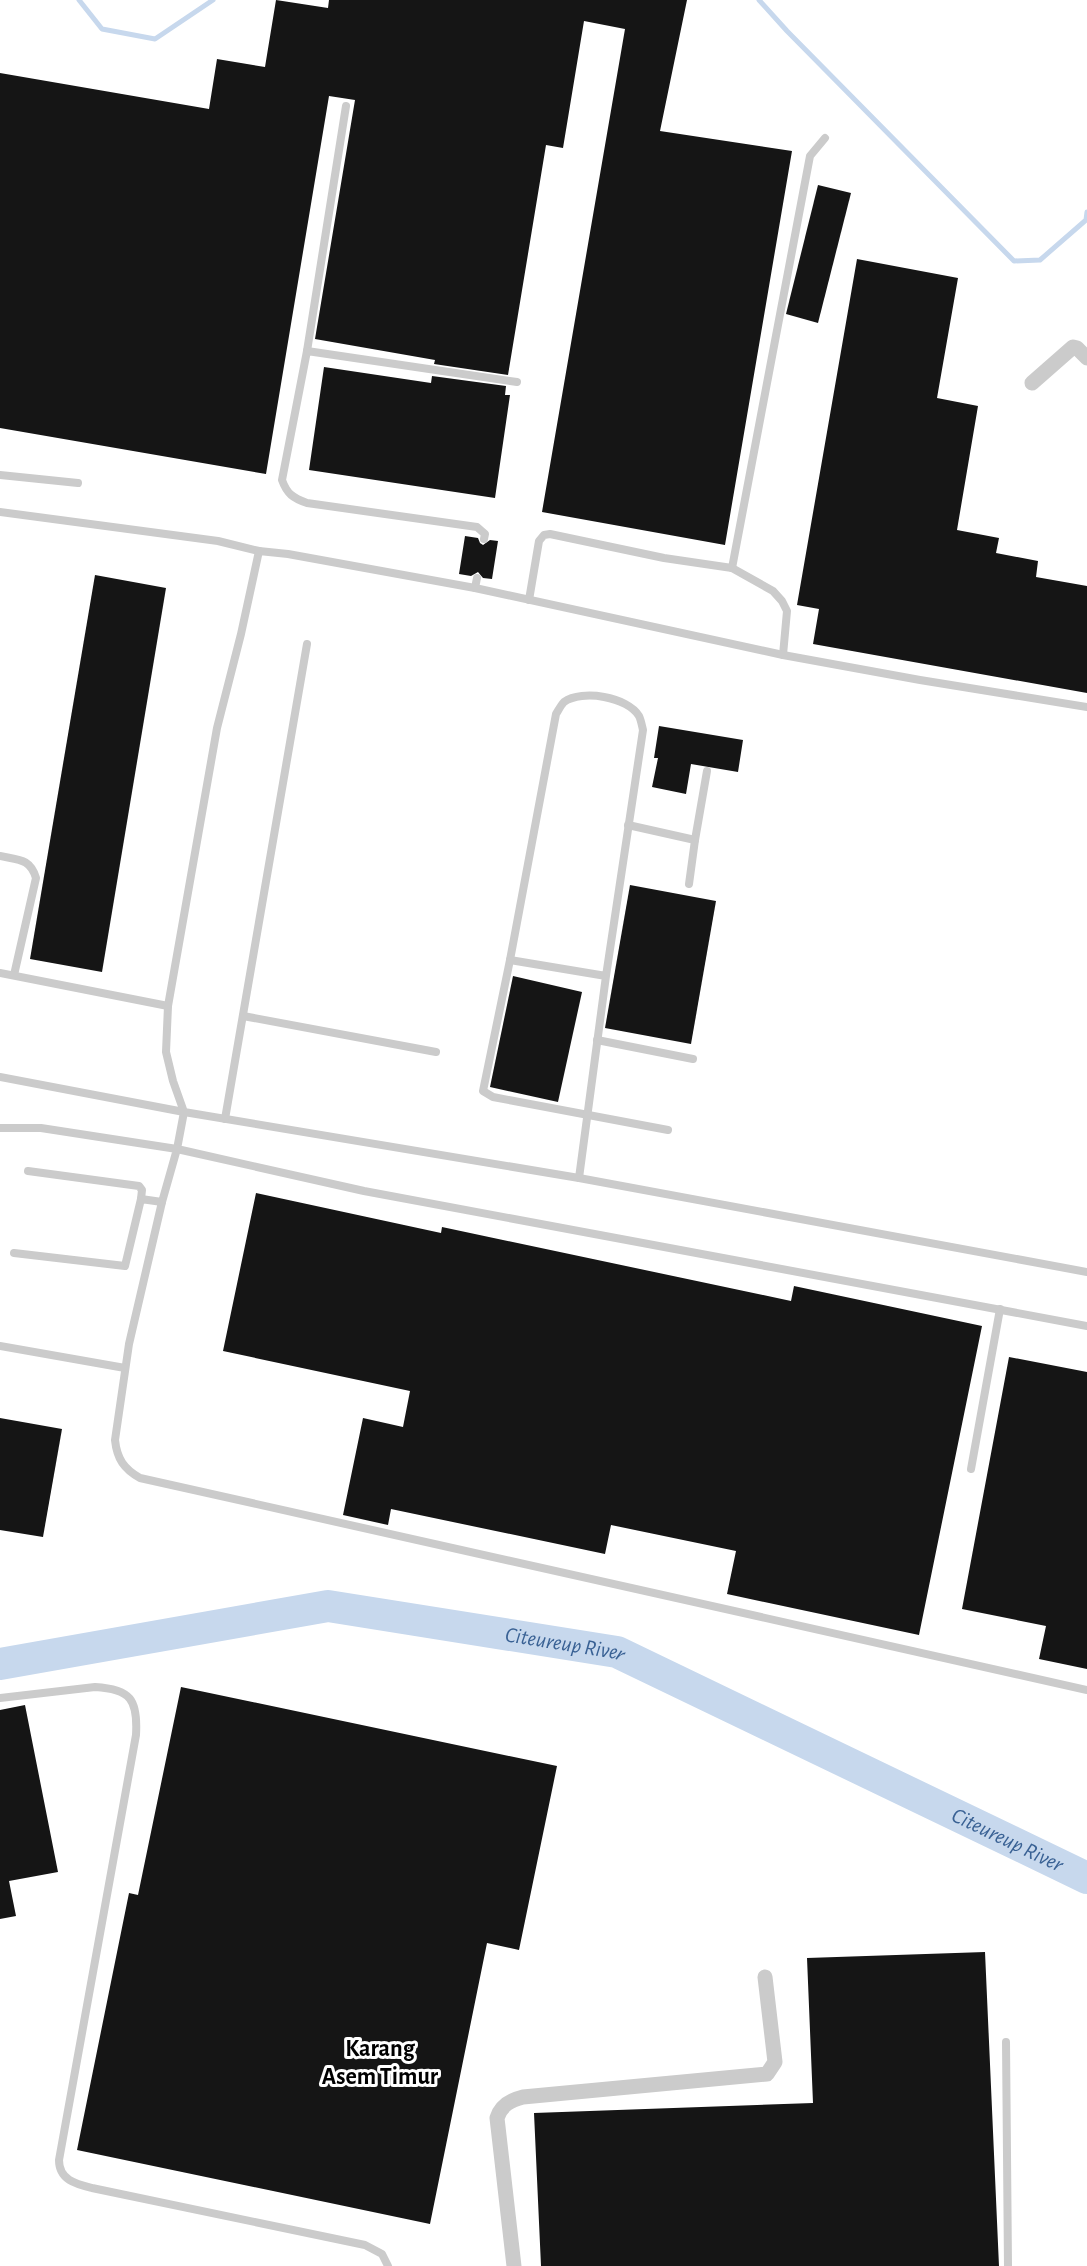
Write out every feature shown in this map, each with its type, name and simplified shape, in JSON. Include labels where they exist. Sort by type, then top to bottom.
[{"type":"street","points":[[1032,383],[1073,347],[1087,358]]},
{"type":"street","points":[[514,2266],[497,2118],[503,2107],[512,2100],[523,2097],[767,2074],[775,2062],[765,1977]]},
{"type":"lane","points":[[346,106],[307,351],[282,480],[286,491],[295,499],[307,503],[477,527],[485,534],[484,539]]},
{"type":"lane","points":[[732,568],[810,156],[825,138]]},
{"type":"lane","points":[[307,351],[517,382]]},
{"type":"lane","points":[[0,475],[78,483]]},
{"type":"lane","points":[[0,512],[218,541],[259,551],[288,554],[475,588],[783,655],[1087,707]]},
{"type":"lane","points":[[529,600],[539,541],[544,535],[550,534],[664,558],[732,568],[773,591],[782,600],[787,610],[783,655]]},
{"type":"lane","points":[[259,551],[217,728],[168,1006],[166,1052],[184,1112],[125,1368],[115,1440],[116,1451],[121,1462],[129,1472],[140,1478],[1087,1689]]},
{"type":"lane","points":[[475,588],[477,578]]},
{"type":"lane","points":[[225,1119],[307,644]]},
{"type":"lane","points":[[579,1178],[587,1114],[606,976],[643,730],[639,716],[624,702],[596,695],[573,698],[563,702],[556,714],[483,1091],[493,1097],[587,1114],[668,1130]]},
{"type":"lane","points":[[689,884],[706,771]]},
{"type":"lane","points":[[628,825],[694,840]]},
{"type":"lane","points":[[0,856],[23,861],[33,867],[36,878],[14,975]]},
{"type":"lane","points":[[510,960],[606,976]]},
{"type":"lane","points":[[0,973],[168,1006]]},
{"type":"lane","points":[[243,1016],[436,1052]]},
{"type":"lane","points":[[597,1040],[693,1059]]},
{"type":"lane","points":[[0,1077],[184,1112],[579,1178],[1087,1272]]},
{"type":"lane","points":[[0,1128],[41,1128],[177,1149],[364,1191],[1087,1326]]},
{"type":"lane","points":[[14,1253],[125,1266],[141,1199],[142,1190],[139,1186],[28,1171]]},
{"type":"lane","points":[[141,1199],[162,1202]]},
{"type":"lane","points":[[971,1468],[1000,1309]]},
{"type":"lane","points":[[0,1346],[125,1368]]},
{"type":"lane","points":[[0,1698],[95,1687],[109,1688],[126,1694],[130,1698],[135,1706],[137,1717],[132,1758],[59,2160],[59,2167],[64,2176],[71,2181],[92,2188],[365,2245],[382,2254],[388,2266]]},
{"type":"lane","points":[[1005,2042],[1008,2266]]},
{"type":"building","points":[[276,0],[328,8],[329,0],[687,0],[660,131],[792,151],[725,545],[542,512],[625,29],[584,21],[563,148],[546,145],[508,375],[434,364],[435,360],[315,339],[355,100],[329,96],[266,474],[0,428],[0,73],[209,109],[217,59],[265,67]]},
{"type":"building","points":[[818,185],[851,193],[818,323],[786,314]]},
{"type":"building","points":[[857,259],[958,278],[937,398],[978,406],[957,530],[999,538],[996,553],[1038,561],[1036,577],[1087,586],[1087,693],[813,644],[819,609],[797,605]]},
{"type":"building","points":[[324,367],[431,383],[432,376],[506,386],[505,395],[510,395],[495,498],[309,470]]},
{"type":"building","points":[[465,536],[478,538],[483,545],[490,540],[498,541],[492,579],[483,578],[478,572],[471,576],[459,574]]},
{"type":"building","points":[[95,575],[166,588],[102,972],[30,959]]},
{"type":"building","points":[[659,726],[743,740],[738,772],[691,764],[686,794],[652,787],[658,758],[654,758]]},
{"type":"building","points":[[630,885],[716,901],[691,1044],[605,1028]]},
{"type":"building","points":[[513,976],[582,992],[558,1102],[490,1087]]},
{"type":"building","points":[[256,1193],[441,1233],[442,1227],[791,1301],[794,1286],[982,1326],[919,1635],[727,1594],[736,1551],[611,1525],[605,1554],[391,1509],[388,1525],[343,1515],[363,1418],[403,1427],[410,1391],[223,1351]]},
{"type":"building","points":[[1009,1357],[1087,1372],[1087,1669],[1039,1659],[1046,1626],[962,1609]]},
{"type":"building","points":[[0,1418],[62,1429],[43,1537],[0,1530]]},
{"type":"building","points":[[181,1687],[557,1766],[519,1950],[487,1943],[430,2224],[77,2150],[129,1893],[138,1895]]},
{"type":"building","points":[[25,1705],[58,1872],[9,1881],[16,1916],[0,1919],[0,1710]]},
{"type":"building","points":[[985,1952],[999,2266],[541,2266],[534,2113],[813,2103],[807,1958]]},
{"type":"waterway","points":[[79,0],[102,29],[155,39],[213,0]]},
{"type":"waterway","points":[[759,0],[1014,261],[1040,260],[1086,220],[1087,212]]},
{"type":"waterway","name":"Citeureup River","points":[[0,1664],[328,1606],[617,1652],[1087,1878]]},
{"type":"district","name":"Karang Asem Timur","points":[[380,2063]]}]
